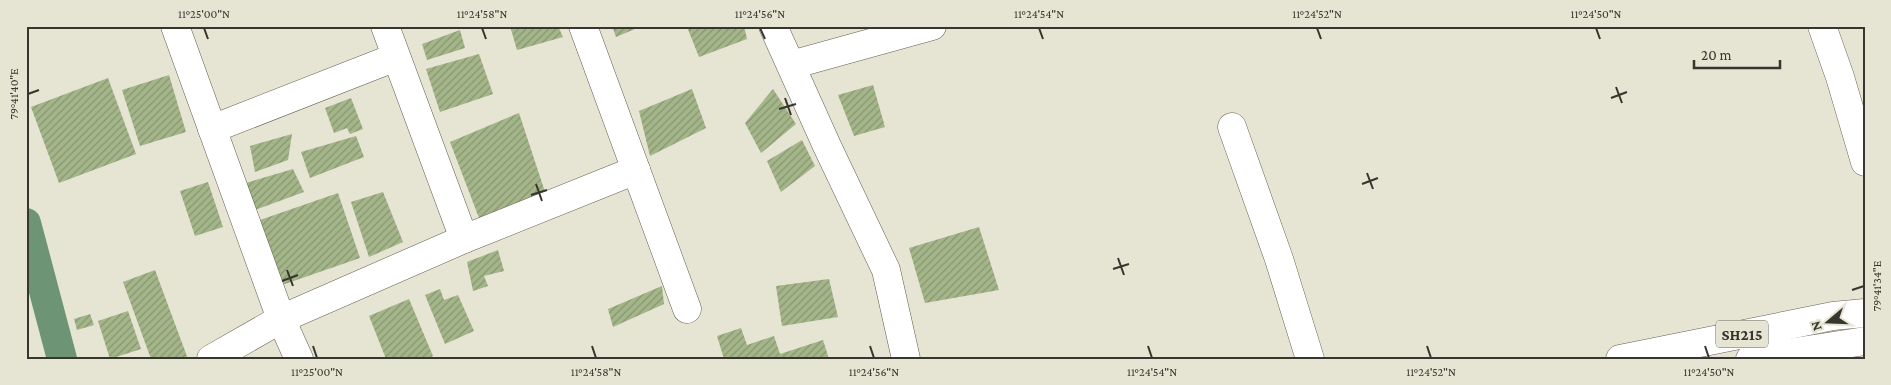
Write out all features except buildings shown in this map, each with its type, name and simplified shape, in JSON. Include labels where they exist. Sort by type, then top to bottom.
[{"type":"street","points":[[175,26],[281,319],[299,359]]},
{"type":"street","points":[[385,26],[464,239]]},
{"type":"street","points":[[583,26],[687,309]]},
{"type":"street","points":[[773,26],[886,270],[906,359]]},
{"type":"street","points":[[791,65],[932,26]]},
{"type":"street","points":[[1822,26],[1840,77],[1865,162]]},
{"type":"street","points":[[212,129],[396,58]]},
{"type":"street","points":[[1232,127],[1279,259],[1310,359]]},
{"type":"street","points":[[211,359],[281,319],[464,239],[636,170]]},
{"type":"street","name":"SH215","points":[[1620,359],[1833,316],[1865,313]]},
{"type":"street","name":"SH215","points":[[1750,359],[1865,340]]},
{"type":"waterway","points":[[26,223],[62,359]]}]
